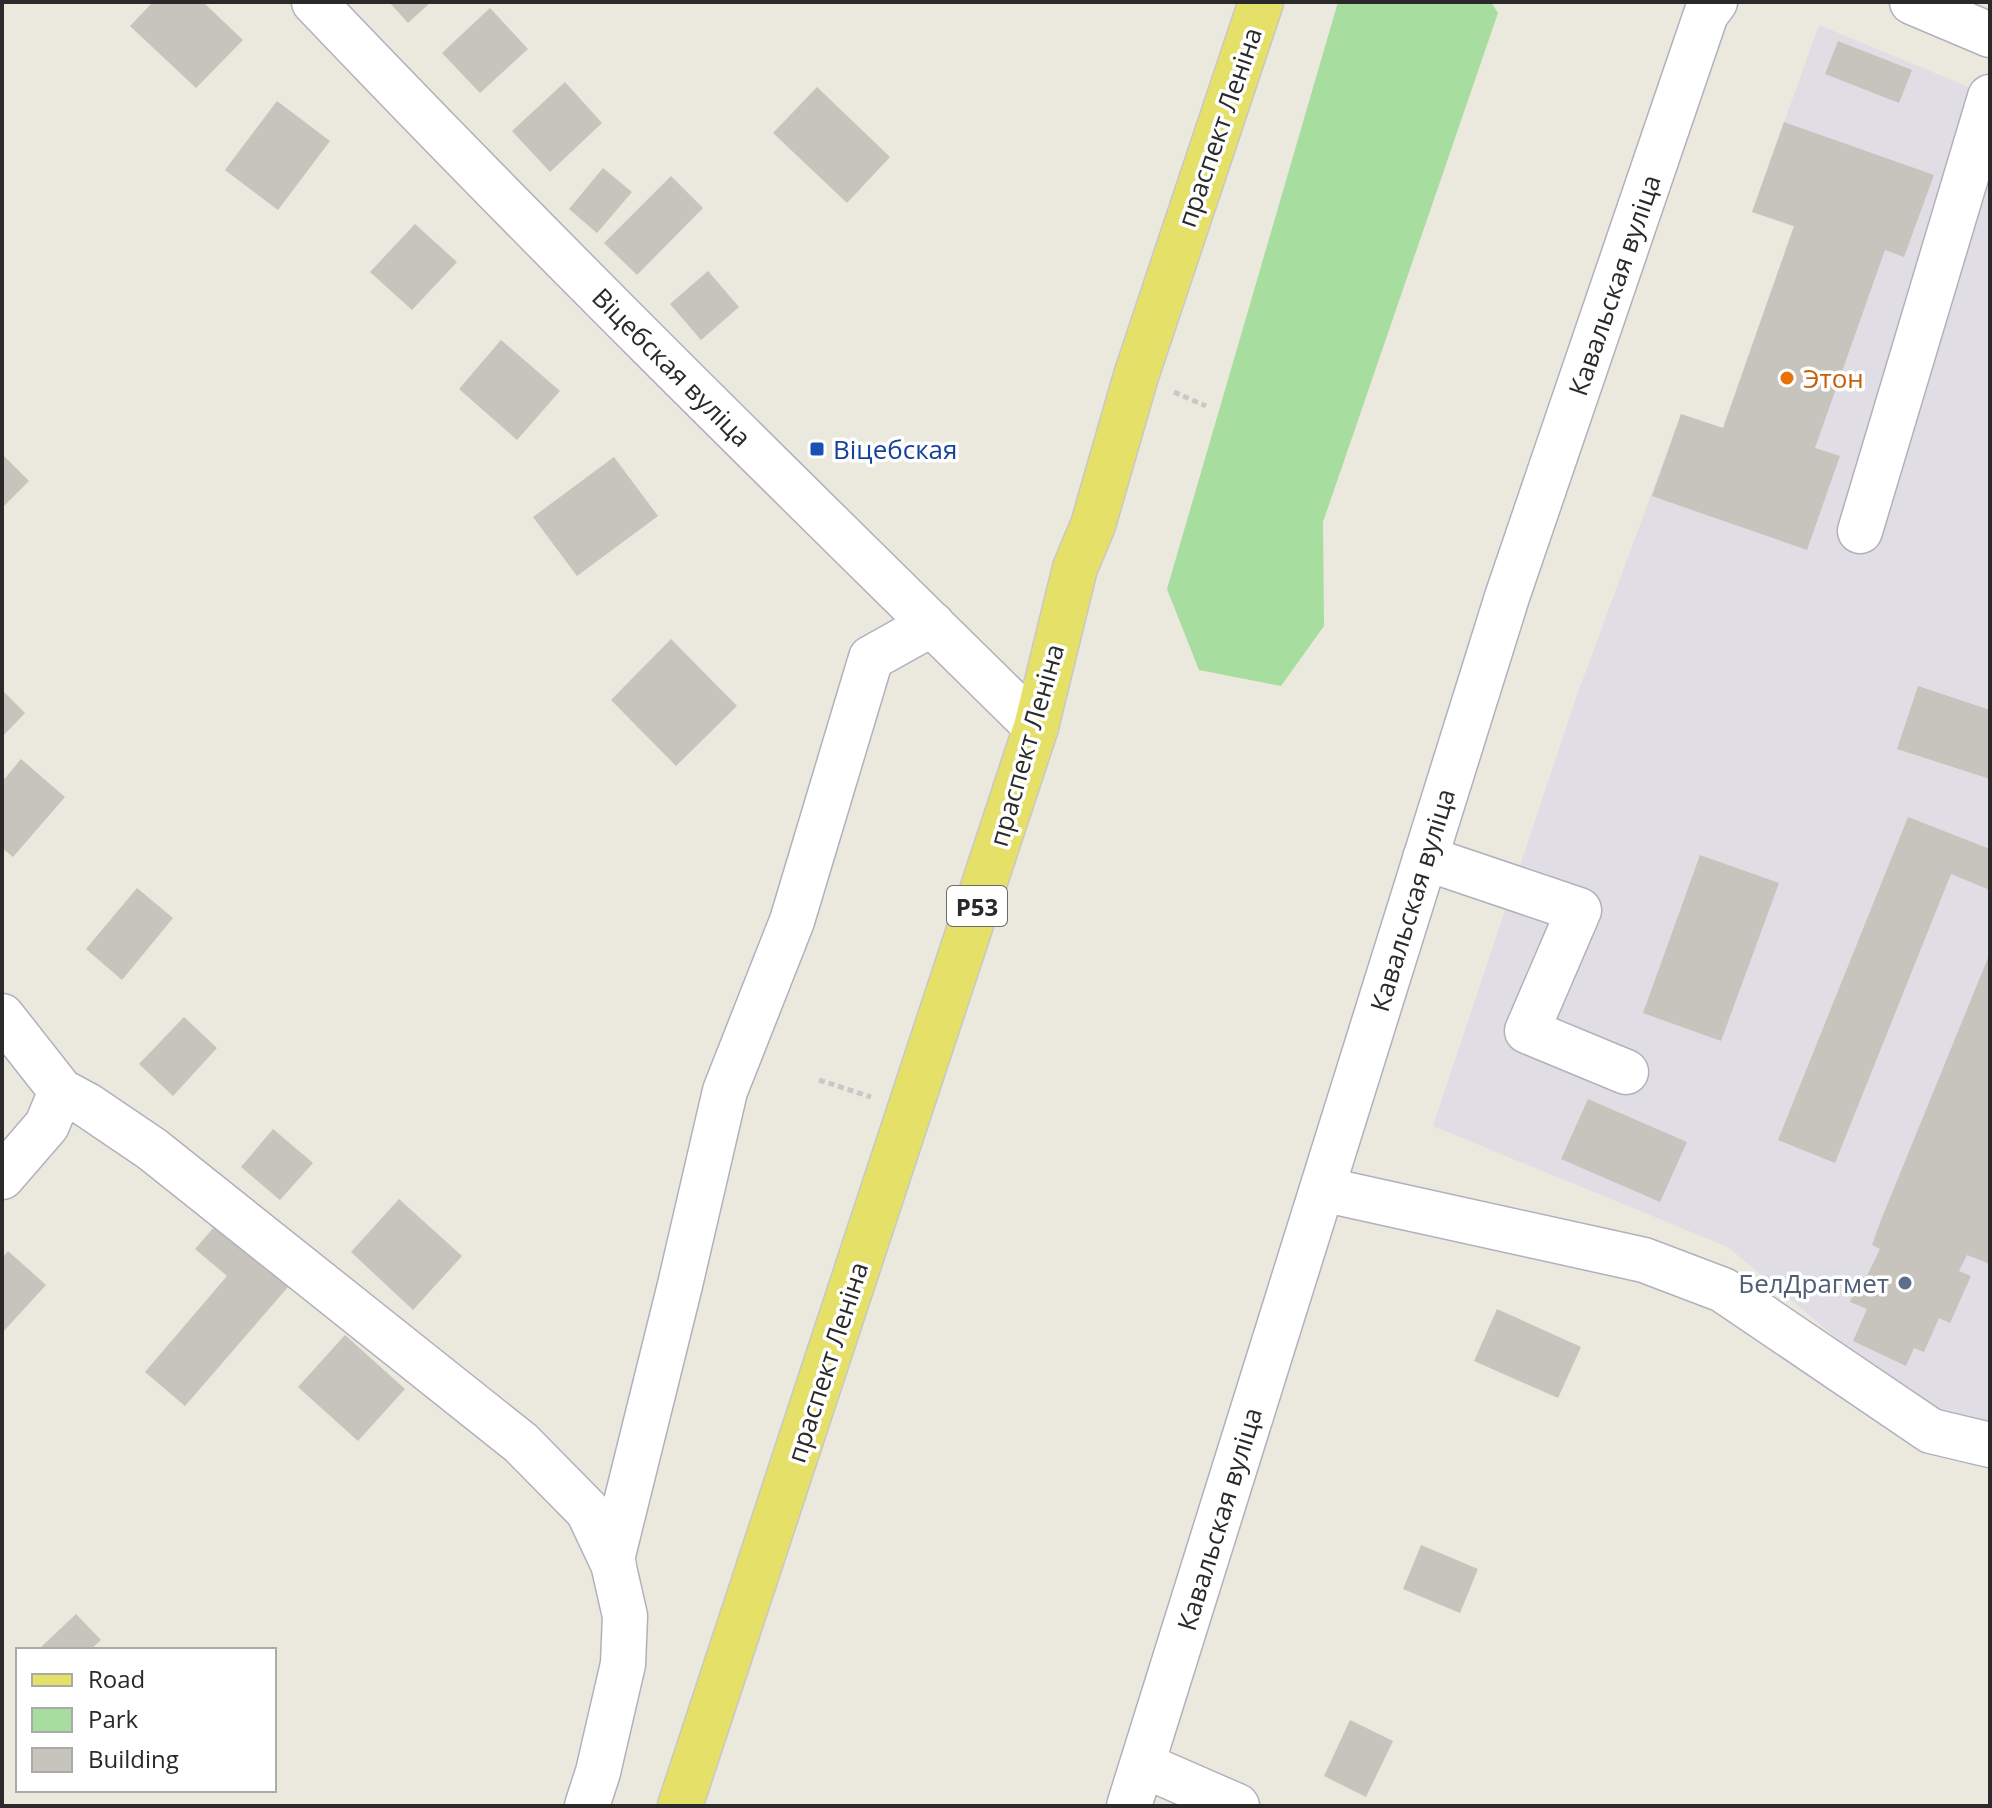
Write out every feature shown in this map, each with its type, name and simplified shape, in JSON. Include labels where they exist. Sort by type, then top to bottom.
[{"type":"main road","name":"праспект Леніна","points":[[680,1806],[1036,727],[1075,568],[1093,525],[1136,376],[1261,2]]},
{"type":"street","name":"Віцебская вуліца","points":[[314,2],[734,430],[1036,727]]},
{"type":"street","name":"Кавальская вуліца","points":[[1129,1806],[1512,582],[1706,14],[1715,2]]},
{"type":"street","points":[[1912,2],[1990,35]]},
{"type":"street","points":[[1860,531],[1990,97]]},
{"type":"street","points":[[587,1806],[623,1664],[625,1616],[612,1559],[725,1091],[792,921],[871,658],[932,624]]},
{"type":"street","points":[[1425,858],[1579,910],[1527,1031],[1626,1072]]},
{"type":"street","points":[[2,1016],[61,1091],[152,1149],[521,1443],[588,1511],[614,1566]]},
{"type":"street","points":[[2,1177],[47,1125],[61,1091]]},
{"type":"street","points":[[1322,1189],[1644,1260],[1723,1290],[1931,1431],[1990,1445]]},
{"type":"street","points":[[1143,1765],[1237,1806]]},
{"type":"path","points":[[819,1080],[910,1110]]},
{"type":"shaded area","points":[[1819,25],[1990,96],[1990,1442],[1884,1378],[1728,1247],[1433,1126],[1576,698],[1681,414],[1723,428],[1794,227],[1752,212]]},
{"type":"green space","points":[[1338,2],[1491,2],[1498,13],[1323,522],[1324,626],[1281,686],[1199,670],[1167,589]]},
{"type":"building","points":[[153,2],[203,2],[243,40],[196,88],[130,26]]},
{"type":"building","points":[[389,2],[431,2],[408,23]]},
{"type":"building","points":[[490,8],[528,49],[480,93],[442,53]]},
{"type":"building","points":[[1838,41],[1912,70],[1899,103],[1825,74]]},
{"type":"building","points":[[565,82],[602,123],[550,172],[512,131]]},
{"type":"building","points":[[817,87],[890,157],[847,203],[773,133]]},
{"type":"building","points":[[277,101],[330,141],[278,210],[225,170]]},
{"type":"building","points":[[1784,122],[1934,175],[1904,257],[1885,250],[1815,448],[1840,456],[1807,550],[1652,496],[1681,414],[1723,428],[1794,226],[1752,212]]},
{"type":"building","points":[[603,168],[632,192],[597,233],[569,209]]},
{"type":"building","points":[[671,176],[703,208],[637,275],[604,243]]},
{"type":"building","points":[[415,224],[457,262],[412,310],[370,272]]},
{"type":"building","points":[[708,271],[739,307],[701,340],[670,304]]},
{"type":"building","points":[[501,340],[560,391],[517,440],[459,389]]},
{"type":"building","points":[[2,454],[29,481],[2,508]]},
{"type":"building","points":[[614,457],[658,516],[577,576],[533,517]]},
{"type":"building","points":[[671,639],[737,706],[676,766],[611,700]]},
{"type":"building","points":[[1918,686],[1990,710],[1990,779],[1897,749]]},
{"type":"building","points":[[2,690],[25,713],[2,737]]},
{"type":"building","points":[[21,759],[65,797],[13,857],[2,848],[2,782]]},
{"type":"building","points":[[1908,817],[1990,849],[1990,890],[1951,874],[1835,1163],[1778,1140]]},
{"type":"building","points":[[1700,855],[1779,883],[1721,1041],[1643,1013]]},
{"type":"building","points":[[137,888],[173,918],[122,980],[86,949]]},
{"type":"building","points":[[1990,953],[1990,1264],[1967,1255],[1959,1271],[1971,1276],[1950,1323],[1939,1318],[1924,1352],[1914,1348],[1906,1366],[1853,1341],[1867,1309],[1850,1302],[1861,1276],[1866,1278],[1880,1249],[1872,1245],[1881,1220]]},
{"type":"building","points":[[184,1017],[217,1048],[173,1096],[139,1064]]},
{"type":"building","points":[[1588,1099],[1687,1142],[1660,1202],[1561,1159]]},
{"type":"building","points":[[273,1129],[313,1163],[280,1200],[241,1167]]},
{"type":"building","points":[[399,1199],[462,1256],[413,1310],[351,1252]]},
{"type":"building","points":[[216,1225],[288,1287],[185,1406],[145,1372],[227,1276],[195,1249]]},
{"type":"building","points":[[8,1251],[46,1285],[2,1333],[2,1258]]},
{"type":"building","points":[[1497,1309],[1581,1347],[1558,1398],[1474,1361]]},
{"type":"building","points":[[345,1335],[405,1389],[358,1441],[298,1387]]},
{"type":"building","points":[[1421,1545],[1478,1569],[1460,1613],[1403,1589]]},
{"type":"building","points":[[76,1614],[101,1640],[92,1648],[40,1648]]},
{"type":"building","points":[[1350,1720],[1393,1741],[1366,1797],[1324,1776]]},
{"type":"place","name":"Этон","points":[[1787,378]]},
{"type":"place","name":"Віцебская","points":[[817,449]]},
{"type":"place","name":"БелДрагмет","points":[[1905,1283]]}]
